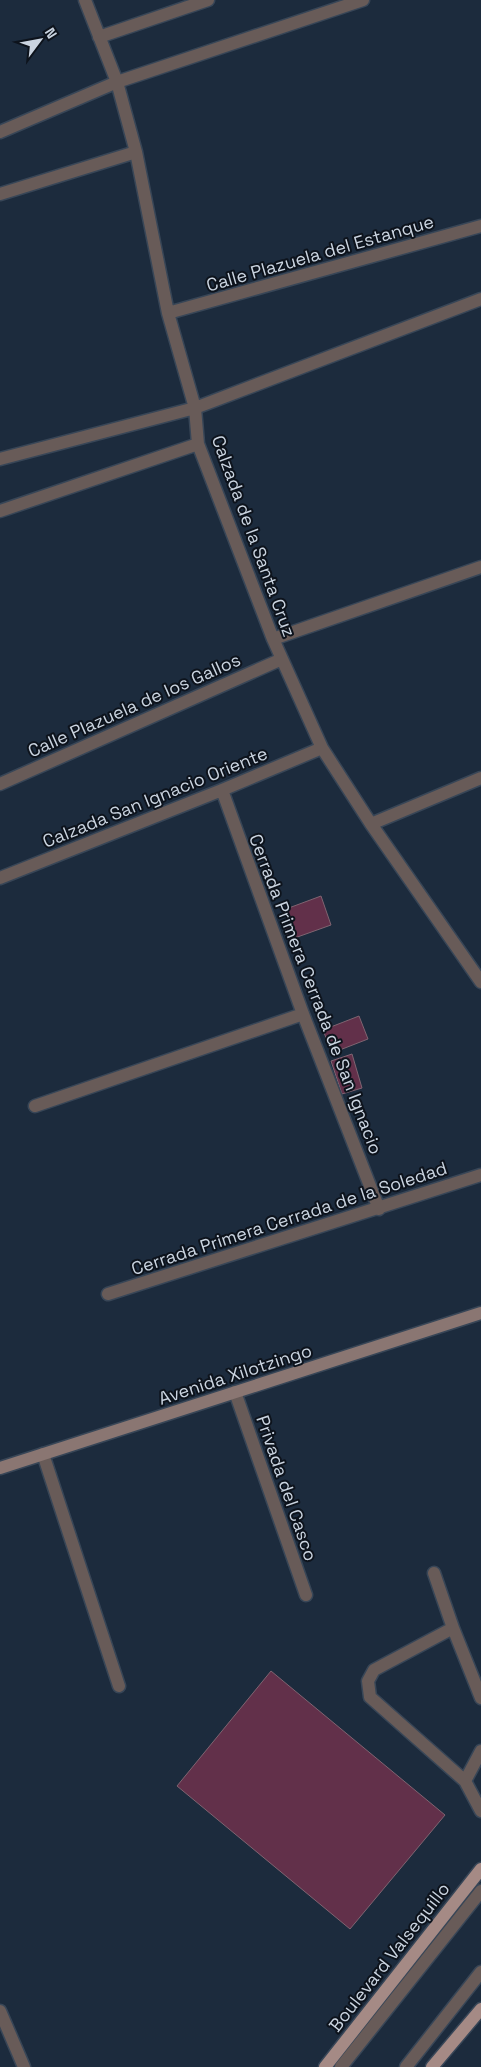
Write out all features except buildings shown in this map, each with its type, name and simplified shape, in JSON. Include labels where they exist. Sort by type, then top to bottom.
[{"type":"main road","name":"Boulevard Valsequillo","points":[[325,2067],[481,1869]]},
{"type":"main road","points":[[432,2067],[481,2009]]},
{"type":"street","name":"Calzada de la Santa Cruz","points":[[85,0],[116,82],[136,152],[168,314],[195,408],[198,444],[273,639],[322,748],[371,824],[481,982]]},
{"type":"street","points":[[99,37],[208,0]]},
{"type":"street","points":[[0,132],[116,82],[363,0]]},
{"type":"street","points":[[0,194],[136,152]]},
{"type":"street","name":"Calle Plazuela del Estanque","points":[[168,314],[481,226]]},
{"type":"street","points":[[0,459],[195,408],[481,298]]},
{"type":"street","points":[[0,511],[198,444]]},
{"type":"street","points":[[273,639],[481,567]]},
{"type":"street","name":"Calle Plazuela de los Gallos","points":[[0,784],[282,659]]},
{"type":"street","name":"Calzada San Ignacio Oriente","points":[[0,878],[222,790],[322,748]]},
{"type":"street","points":[[371,824],[481,778]]},
{"type":"street","name":"Cerrada Primera Cerrada de San Ignacio","points":[[222,790],[303,1014],[379,1209]]},
{"type":"street","points":[[35,1106],[303,1014]]},
{"type":"street","name":"Cerrada Primera Cerrada de la Soledad","points":[[108,1294],[481,1175]]},
{"type":"street","name":"Avenida Xilotzingo","points":[[0,1468],[481,1313]]},
{"type":"street","name":"Privada del Casco","points":[[235,1392],[306,1595]]},
{"type":"street","points":[[43,1454],[119,1686]]},
{"type":"street","points":[[434,1574],[481,1698]]},
{"type":"street","points":[[453,1628],[374,1670],[368,1681],[370,1697],[465,1781],[481,1811]]},
{"type":"street","points":[[465,1781],[481,1751]]},
{"type":"street","points":[[340,2067],[481,1891]]},
{"type":"street","points":[[406,2067],[481,1972]]},
{"type":"street","points":[[0,2011],[24,2067]]}]
